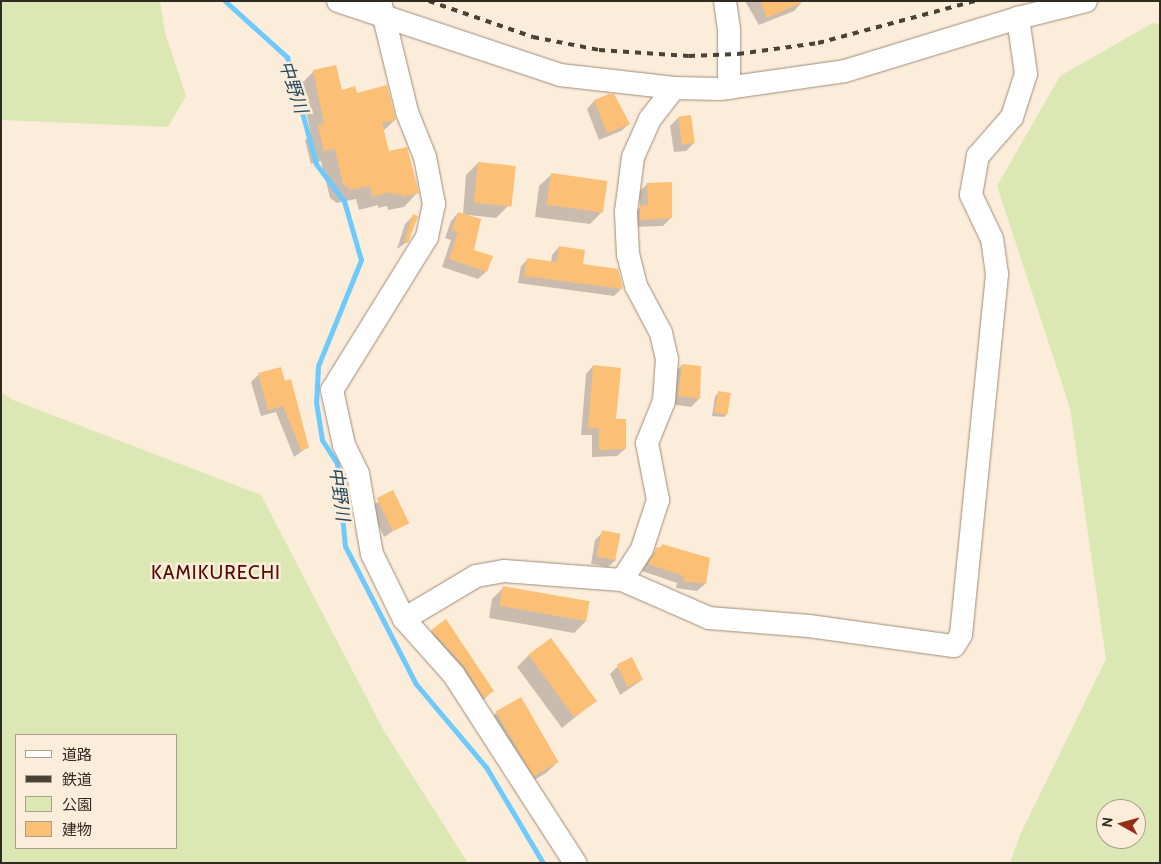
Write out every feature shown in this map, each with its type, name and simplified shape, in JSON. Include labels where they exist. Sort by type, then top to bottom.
[{"type":"street","points":[[338,1],[381,8],[501,58],[560,75],[674,88],[729,88],[845,70],[1018,18],[1086,1]]},
{"type":"street","points":[[725,1],[729,31],[729,88]]},
{"type":"street","points":[[381,8],[408,112],[425,157],[434,204],[427,237],[332,390],[344,445],[358,474],[372,554],[404,619],[454,676],[575,863]]},
{"type":"street","points":[[404,619],[476,576],[504,571],[622,580],[709,618],[809,626],[954,646],[961,635],[997,274],[992,239],[971,195],[978,156],[1012,117],[1026,74],[1018,18]]},
{"type":"street","points":[[622,580],[642,549],[658,500],[647,443],[664,401],[667,360],[661,334],[634,278],[628,256],[626,212],[633,157],[650,119],[674,88]]},
{"type":"green space","points":[[1,1],[160,1],[165,33],[186,96],[168,127],[1,120]]},
{"type":"green space","points":[[1153,23],[1160,24],[1160,863],[1010,863],[1020,835],[1106,659],[1070,408],[997,186],[1060,76]]},
{"type":"green space","points":[[1,392],[13,400],[261,495],[384,731],[468,863],[1,863]]},
{"type":"building","points":[[760,1],[805,1],[767,18]]},
{"type":"building","points":[[336,65],[342,90],[355,86],[357,93],[387,85],[396,120],[382,123],[389,151],[407,147],[419,193],[402,197],[401,193],[392,195],[391,192],[372,197],[370,186],[351,190],[343,184],[335,149],[324,151],[318,125],[324,124],[313,70]]},
{"type":"building","points":[[614,94],[630,124],[607,133],[594,100]]},
{"type":"building","points":[[691,115],[695,143],[682,145],[678,117]]},
{"type":"building","points":[[478,162],[516,166],[512,207],[474,203]]},
{"type":"building","points":[[551,173],[607,181],[603,213],[547,205]]},
{"type":"building","points":[[672,182],[672,218],[640,220],[640,206],[648,205],[647,183]]},
{"type":"building","points":[[458,212],[481,219],[474,250],[493,256],[487,272],[449,259],[458,232],[452,230]]},
{"type":"building","points":[[413,214],[418,216],[408,243],[404,242]]},
{"type":"building","points":[[559,246],[585,250],[583,264],[618,269],[623,289],[524,276],[527,258],[557,262]]},
{"type":"building","points":[[682,364],[701,366],[700,399],[678,396]]},
{"type":"building","points":[[593,365],[621,368],[616,419],[626,419],[626,449],[599,450],[599,428],[588,428]]},
{"type":"building","points":[[281,367],[285,381],[291,379],[309,448],[301,450],[283,406],[268,410],[258,373]]},
{"type":"building","points":[[718,391],[731,393],[727,415],[715,413]]},
{"type":"building","points":[[393,490],[409,523],[393,531],[377,498]]},
{"type":"building","points":[[602,530],[621,534],[615,560],[596,556]]},
{"type":"building","points":[[662,544],[710,558],[706,584],[683,581],[684,576],[648,564],[657,547],[661,548]]},
{"type":"building","points":[[503,586],[590,601],[586,621],[500,606]]},
{"type":"building","points":[[446,619],[494,691],[484,698],[464,666],[431,630]]},
{"type":"building","points":[[551,638],[597,701],[574,718],[528,654]]},
{"type":"building","points":[[632,657],[643,679],[628,687],[617,664]]},
{"type":"building","points":[[521,697],[558,762],[533,776],[496,712]]},
{"type":"waterway","name":"中野川","points":[[225,1],[287,57],[316,164],[344,201],[361,260],[318,366],[316,402],[322,440],[337,463],[345,546],[416,684],[486,767],[543,863]]},
{"type":"railway","points":[[429,1],[533,37],[599,50],[689,56],[738,54],[818,43],[975,1]]},
{"type":"district","name":"KAMIKURECHI","points":[[216,573]]}]
